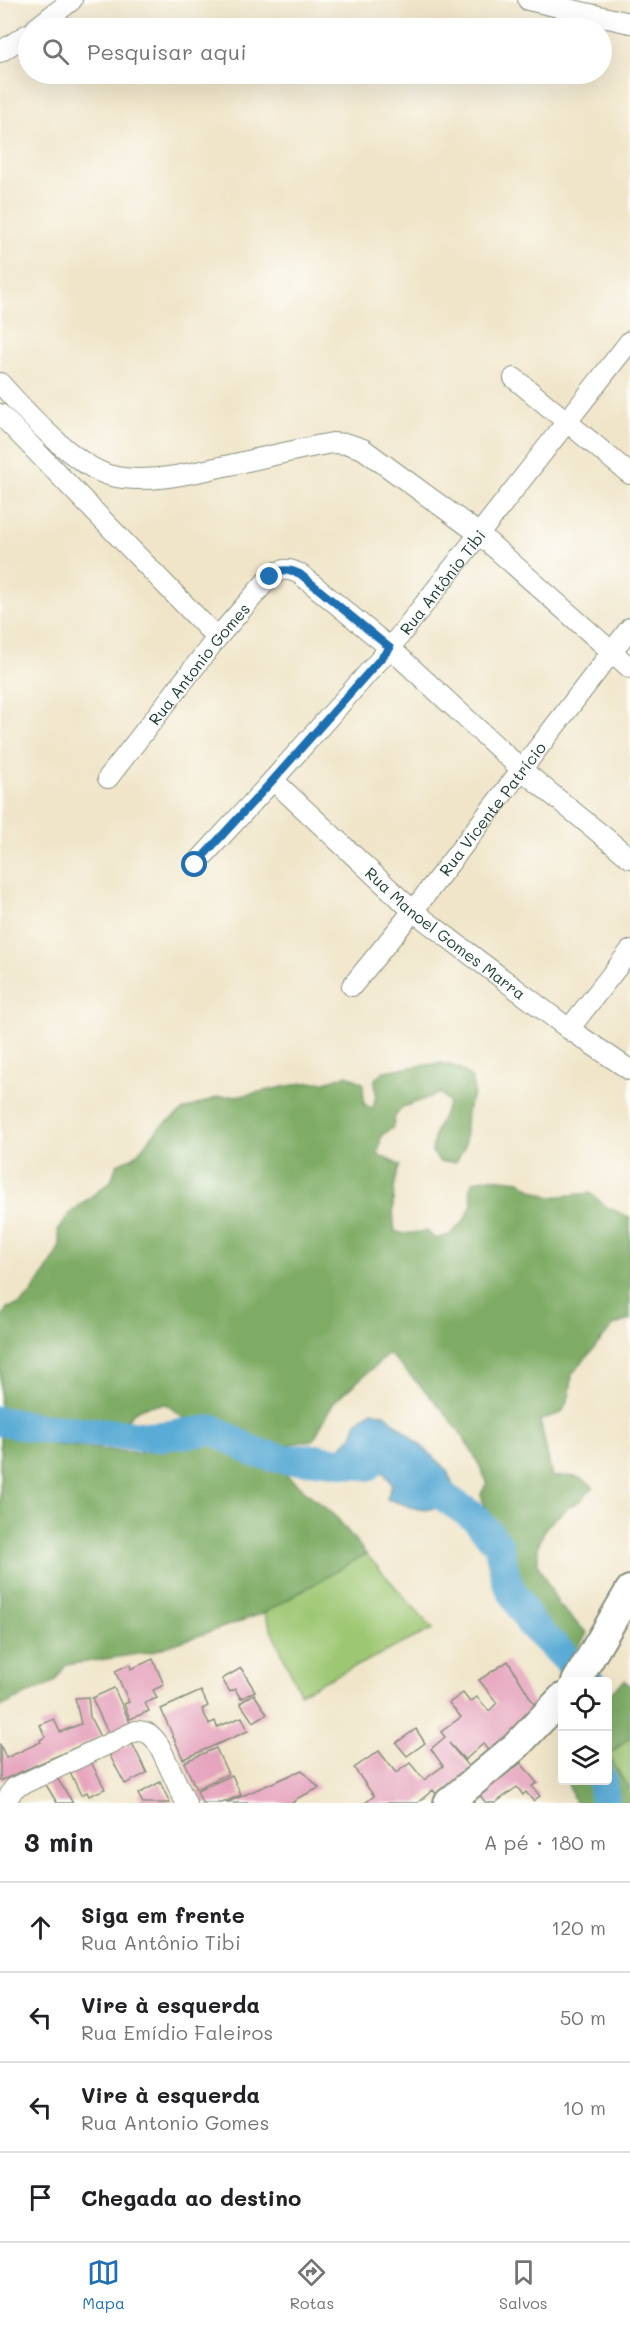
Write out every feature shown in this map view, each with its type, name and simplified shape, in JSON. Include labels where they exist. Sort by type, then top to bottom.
[{"type":"main road","points":[[579,1677],[630,1590]]},
{"type":"main road","points":[[448,1803],[516,1746],[558,1703]]},
{"type":"street","points":[[49,18],[72,0]]},
{"type":"street","points":[[528,0],[608,18]]},
{"type":"street","points":[[612,19],[630,23]]},
{"type":"street","points":[[0,52],[18,40]]},
{"type":"street","name":"Rua Antônio Tibi","points":[[195,865],[390,648],[630,340]]},
{"type":"street","points":[[514,378],[630,474]]},
{"type":"street","points":[[0,383],[67,450],[89,465],[110,475],[131,478],[194,472],[332,443],[348,444],[363,449],[478,533],[630,668]]},
{"type":"street","points":[[0,414],[217,638]]},
{"type":"street","name":"Rua Antonio Gomes","points":[[108,778],[217,638],[276,572],[286,569],[300,574],[390,648]]},
{"type":"street","name":"Rua Vicente Patrício","points":[[352,986],[413,911],[630,628]]},
{"type":"street","points":[[390,648],[522,770],[630,858]]},
{"type":"street","name":"Rua Manoel Gomes Marra","points":[[273,780],[413,911],[568,1029],[630,1070]]},
{"type":"street","points":[[568,1029],[630,951]]},
{"type":"street","points":[[5,1803],[14,1788],[23,1783],[136,1731],[145,1731],[159,1744],[186,1803]]},
{"type":"green space","points":[[441,1063],[459,1068],[472,1079],[474,1093],[467,1110],[465,1146],[456,1162],[440,1162],[432,1152],[435,1133],[449,1103],[441,1093],[403,1107],[395,1116],[393,1127],[381,1136],[378,1155],[400,1165],[393,1197],[395,1231],[403,1234],[427,1231],[435,1239],[450,1235],[464,1221],[472,1204],[470,1188],[474,1181],[491,1178],[520,1181],[534,1191],[551,1197],[590,1193],[607,1207],[630,1218],[630,1320],[614,1325],[572,1374],[570,1394],[562,1413],[540,1420],[552,1477],[579,1478],[593,1487],[581,1500],[567,1508],[546,1527],[538,1546],[538,1565],[559,1605],[587,1633],[575,1652],[571,1652],[555,1637],[530,1605],[514,1574],[506,1547],[487,1518],[481,1494],[487,1482],[468,1445],[432,1398],[389,1354],[335,1401],[313,1440],[290,1444],[283,1448],[256,1439],[216,1418],[206,1423],[192,1424],[166,1404],[147,1406],[134,1412],[127,1420],[108,1424],[37,1418],[0,1410],[0,1322],[7,1308],[19,1305],[31,1294],[54,1259],[60,1245],[58,1230],[70,1213],[111,1181],[117,1164],[134,1157],[160,1127],[184,1110],[218,1097],[245,1095],[303,1083],[325,1082],[347,1075],[363,1083],[364,1104],[373,1109],[376,1095],[375,1079],[384,1071]]},
{"type":"green space","points":[[0,1435],[58,1445],[138,1453],[216,1443],[285,1474],[337,1518],[366,1554],[264,1613],[151,1652],[66,1665],[54,1682],[0,1707]]},
{"type":"green space","points":[[366,1554],[433,1629],[300,1693],[264,1613]]},
{"type":"green space","points":[[625,1680],[630,1686],[630,1737],[612,1752],[612,1691]]},
{"type":"green space","points":[[630,1737],[630,1791],[612,1762],[612,1752]]},
{"type":"green space","points":[[612,1762],[630,1791],[630,1803],[575,1803],[568,1785],[612,1785]]},
{"type":"water","points":[[372,1411],[386,1415],[437,1460],[447,1471],[454,1488],[453,1497],[444,1504],[428,1510],[413,1508],[387,1499],[392,1484],[384,1473],[371,1466],[348,1468],[327,1460],[352,1436],[357,1422]]},
{"type":"building","points":[[153,1659],[164,1685],[153,1690],[157,1698],[145,1703],[149,1711],[130,1719],[124,1704],[129,1702],[115,1671],[130,1664],[131,1669]]},
{"type":"building","points":[[508,1661],[537,1709],[491,1754],[483,1744],[465,1760],[449,1743],[472,1771],[438,1796],[433,1790],[417,1803],[365,1803],[374,1796],[354,1768],[379,1751],[396,1773],[410,1763],[424,1780],[443,1766],[431,1749],[445,1737],[441,1732],[461,1717],[449,1703],[463,1693],[470,1702],[477,1697],[489,1711],[497,1703],[479,1680]]},
{"type":"building","points":[[241,1668],[255,1691],[241,1699],[235,1689],[230,1692],[222,1679]]},
{"type":"building","points":[[114,1688],[130,1723],[108,1733],[92,1698]]},
{"type":"building","points":[[201,1691],[208,1706],[202,1709],[209,1724],[215,1721],[217,1727],[242,1717],[248,1731],[183,1759],[161,1709]]},
{"type":"building","points":[[254,1694],[267,1714],[253,1722],[240,1703]]},
{"type":"building","points":[[88,1697],[90,1717],[100,1737],[0,1781],[0,1744],[6,1758],[41,1742],[40,1740],[45,1737],[40,1725],[54,1719],[60,1732],[81,1724],[75,1698]]},
{"type":"building","points":[[416,1729],[425,1743],[407,1756],[396,1743]]},
{"type":"building","points":[[132,1743],[147,1773],[125,1784],[109,1754]]},
{"type":"building","points":[[216,1748],[228,1774],[196,1789],[184,1762]]},
{"type":"building","points":[[91,1762],[105,1789],[89,1796],[87,1792],[81,1795],[70,1772]]},
{"type":"building","points":[[521,1763],[537,1783],[532,1786],[540,1796],[533,1801],[526,1792],[523,1795],[517,1787],[495,1803],[486,1803],[479,1794]]},
{"type":"building","points":[[302,1770],[319,1788],[298,1798],[294,1803],[226,1803]]},
{"type":"building","points":[[232,1775],[241,1795],[222,1803],[202,1803],[197,1791]]},
{"type":"building","points":[[57,1778],[73,1803],[57,1803],[45,1783]]},
{"type":"building","points":[[160,1782],[170,1803],[143,1803],[138,1794]]},
{"type":"waterway","points":[[0,1421],[38,1428],[153,1437],[214,1430],[256,1453],[288,1460],[319,1459],[368,1466]]},
{"type":"waterway","points":[[416,1478],[474,1517],[498,1544],[507,1582],[530,1623],[585,1677]]},
{"type":"waterway","points":[[603,1785],[605,1803]]},
{"type":"route","points":[[195,865],[390,648],[300,574],[292,570],[281,570],[270,577]]}]
